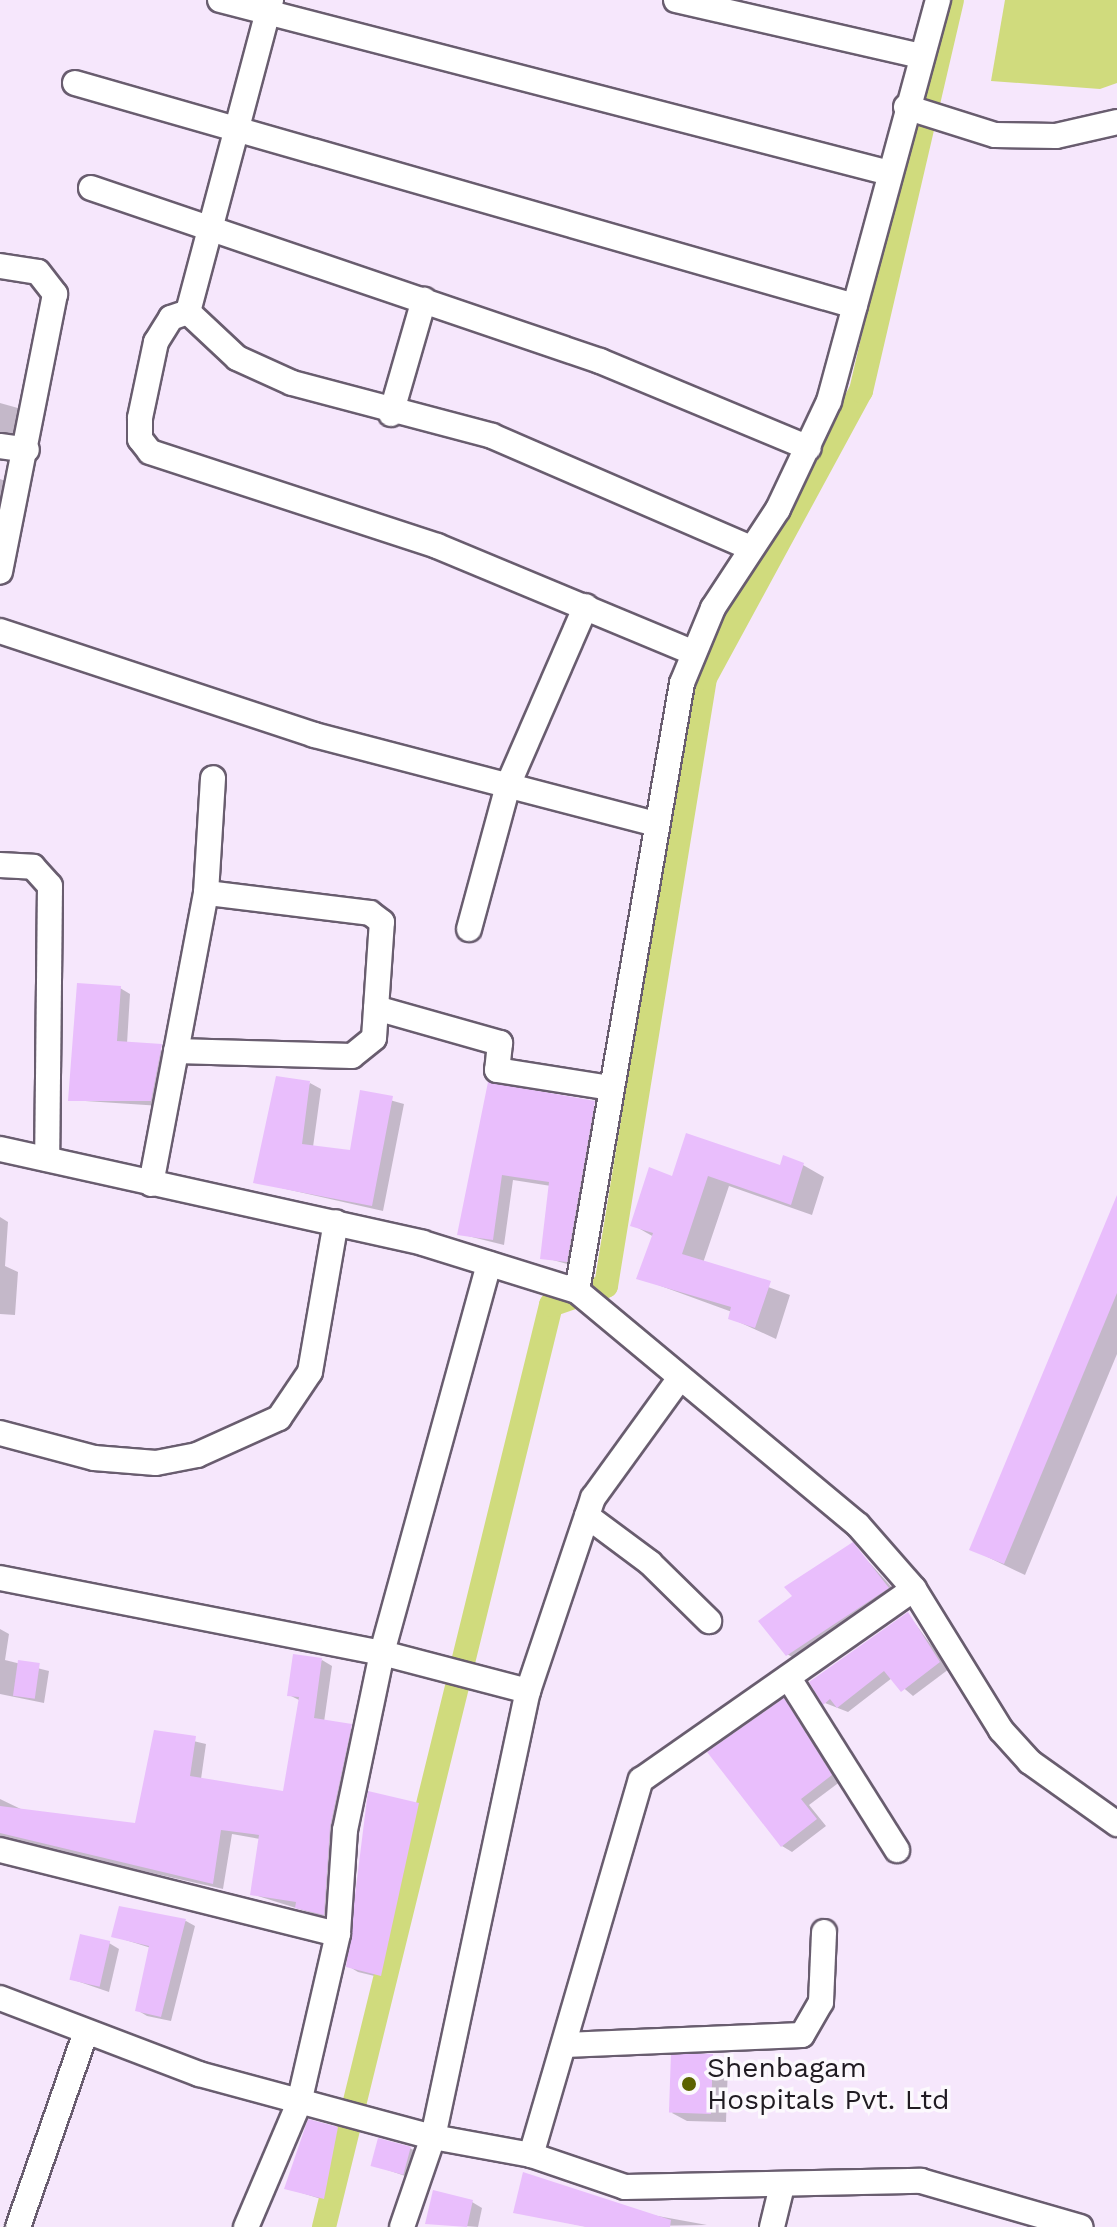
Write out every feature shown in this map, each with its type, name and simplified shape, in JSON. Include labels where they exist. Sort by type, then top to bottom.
[{"type":"street","points":[[220,0],[270,8],[686,115],[890,173]]},
{"type":"street","points":[[676,0],[920,56]]},
{"type":"street","points":[[581,1295],[611,1088],[656,824],[692,652],[809,448],[855,306],[890,173],[922,112],[920,56],[938,0]]},
{"type":"street","points":[[188,312],[270,8]]},
{"type":"street","points":[[75,83],[855,306]]},
{"type":"street","points":[[922,112],[995,135],[1056,136],[1117,122]]},
{"type":"street","points":[[91,188],[213,226],[600,361],[809,448]]},
{"type":"street","points":[[0,266],[38,272],[55,294],[27,450],[0,572]]},
{"type":"street","points":[[391,414],[424,300]]},
{"type":"street","points":[[188,312],[237,358],[391,414],[492,436],[751,548]]},
{"type":"street","points":[[188,312],[171,318],[156,342],[140,418],[140,439],[150,452],[325,506],[586,606],[692,652]]},
{"type":"street","points":[[0,446],[27,450]]},
{"type":"street","points":[[469,929],[508,785],[586,606]]},
{"type":"street","points":[[0,631],[314,735],[656,824]]},
{"type":"street","points":[[151,1184],[206,893],[213,778]]},
{"type":"street","points":[[0,865],[33,867],[50,886],[47,1159]]},
{"type":"street","points":[[176,1051],[352,1056],[374,1038],[385,938],[382,922],[370,913],[206,893]]},
{"type":"street","points":[[376,1008],[500,1043],[497,1070],[611,1088]]},
{"type":"street","points":[[0,1149],[336,1222],[489,1264],[581,1295],[679,1379],[818,1489],[914,1589],[1001,1730],[1050,1779],[1117,1824]]},
{"type":"street","points":[[0,1433],[94,1458],[156,1463],[197,1455],[279,1418],[310,1372],[336,1222]]},
{"type":"street","points":[[246,2227],[299,2103],[338,1934],[345,1830],[382,1653],[489,1264]]},
{"type":"street","points":[[402,2227],[433,2137],[528,1691],[587,1516],[608,1474],[679,1379]]},
{"type":"street","points":[[587,1516],[650,1563],[709,1621]]},
{"type":"street","points":[[0,1578],[382,1653],[478,1675],[528,1691]]},
{"type":"street","points":[[531,2155],[565,2045],[634,1791],[914,1589]]},
{"type":"street","points":[[790,1680],[897,1850]]},
{"type":"street","points":[[0,1850],[338,1934]]},
{"type":"street","points":[[565,2045],[802,2035],[821,2002],[824,1932]]},
{"type":"street","points":[[0,1998],[86,2032],[299,2103],[433,2137],[531,2155],[625,2187],[921,2181],[1080,2227]]},
{"type":"street","points":[[18,2227],[86,2032]]},
{"type":"street","points":[[772,2227],[782,2186]]},
{"type":"shaded area","points":[[1005,0],[1117,0],[1117,83],[1100,89],[991,81]]},
{"type":"building","points":[[77,983],[121,986],[117,1041],[162,1044],[151,1101],[68,1101]]},
{"type":"building","points":[[276,1076],[310,1081],[302,1144],[350,1150],[360,1090],[393,1096],[372,1206],[253,1183]]},
{"type":"building","points":[[488,1082],[595,1101],[567,1262],[540,1259],[549,1182],[502,1175],[493,1240],[457,1235]]},
{"type":"building","points":[[686,1133],[780,1165],[783,1155],[804,1163],[791,1205],[708,1176],[682,1254],[771,1281],[755,1328],[728,1319],[731,1307],[636,1279],[653,1233],[630,1226],[649,1167],[672,1176]]},
{"type":"building","points":[[1117,1195],[1117,1293],[1004,1564],[969,1550]]},
{"type":"building","points":[[853,1542],[889,1588],[786,1656],[758,1621],[792,1596],[784,1587]]},
{"type":"building","points":[[908,1612],[940,1662],[901,1692],[884,1671],[837,1708],[830,1699],[823,1705],[809,1682]]},
{"type":"building","points":[[293,1654],[322,1658],[314,1718],[352,1724],[330,1827],[324,1915],[295,1908],[296,1902],[250,1895],[259,1835],[221,1830],[213,1884],[0,1833],[0,1806],[135,1823],[154,1730],[196,1736],[190,1776],[283,1791],[299,1697],[287,1696]]},
{"type":"building","points":[[18,1660],[40,1663],[35,1699],[13,1696]]},
{"type":"building","points":[[784,1698],[832,1775],[801,1799],[817,1819],[781,1847],[707,1752]]},
{"type":"building","points":[[368,1791],[419,1803],[381,1976],[346,1967]]},
{"type":"building","points":[[119,1906],[186,1919],[161,2017],[135,2011],[149,1946],[111,1937]]},
{"type":"building","points":[[80,1934],[110,1941],[100,1987],[69,1980]]},
{"type":"building","points":[[671,2053],[713,2054],[711,2114],[669,2112]]},
{"type":"building","points":[[308,2119],[338,2127],[324,2199],[284,2189]]},
{"type":"building","points":[[378,2138],[411,2147],[403,2175],[370,2166]]},
{"type":"building","points":[[523,2172],[671,2220],[670,2227],[586,2227],[513,2213]]},
{"type":"building","points":[[433,2190],[473,2200],[467,2227],[425,2224]]},
{"type":"waterway","points":[[324,2227],[551,1305],[606,1286],[705,678],[861,391],[952,0]]},
{"type":"place","name":"Shenbagam Hospitals Pvt. Ltd","points":[[689,2084]]}]
